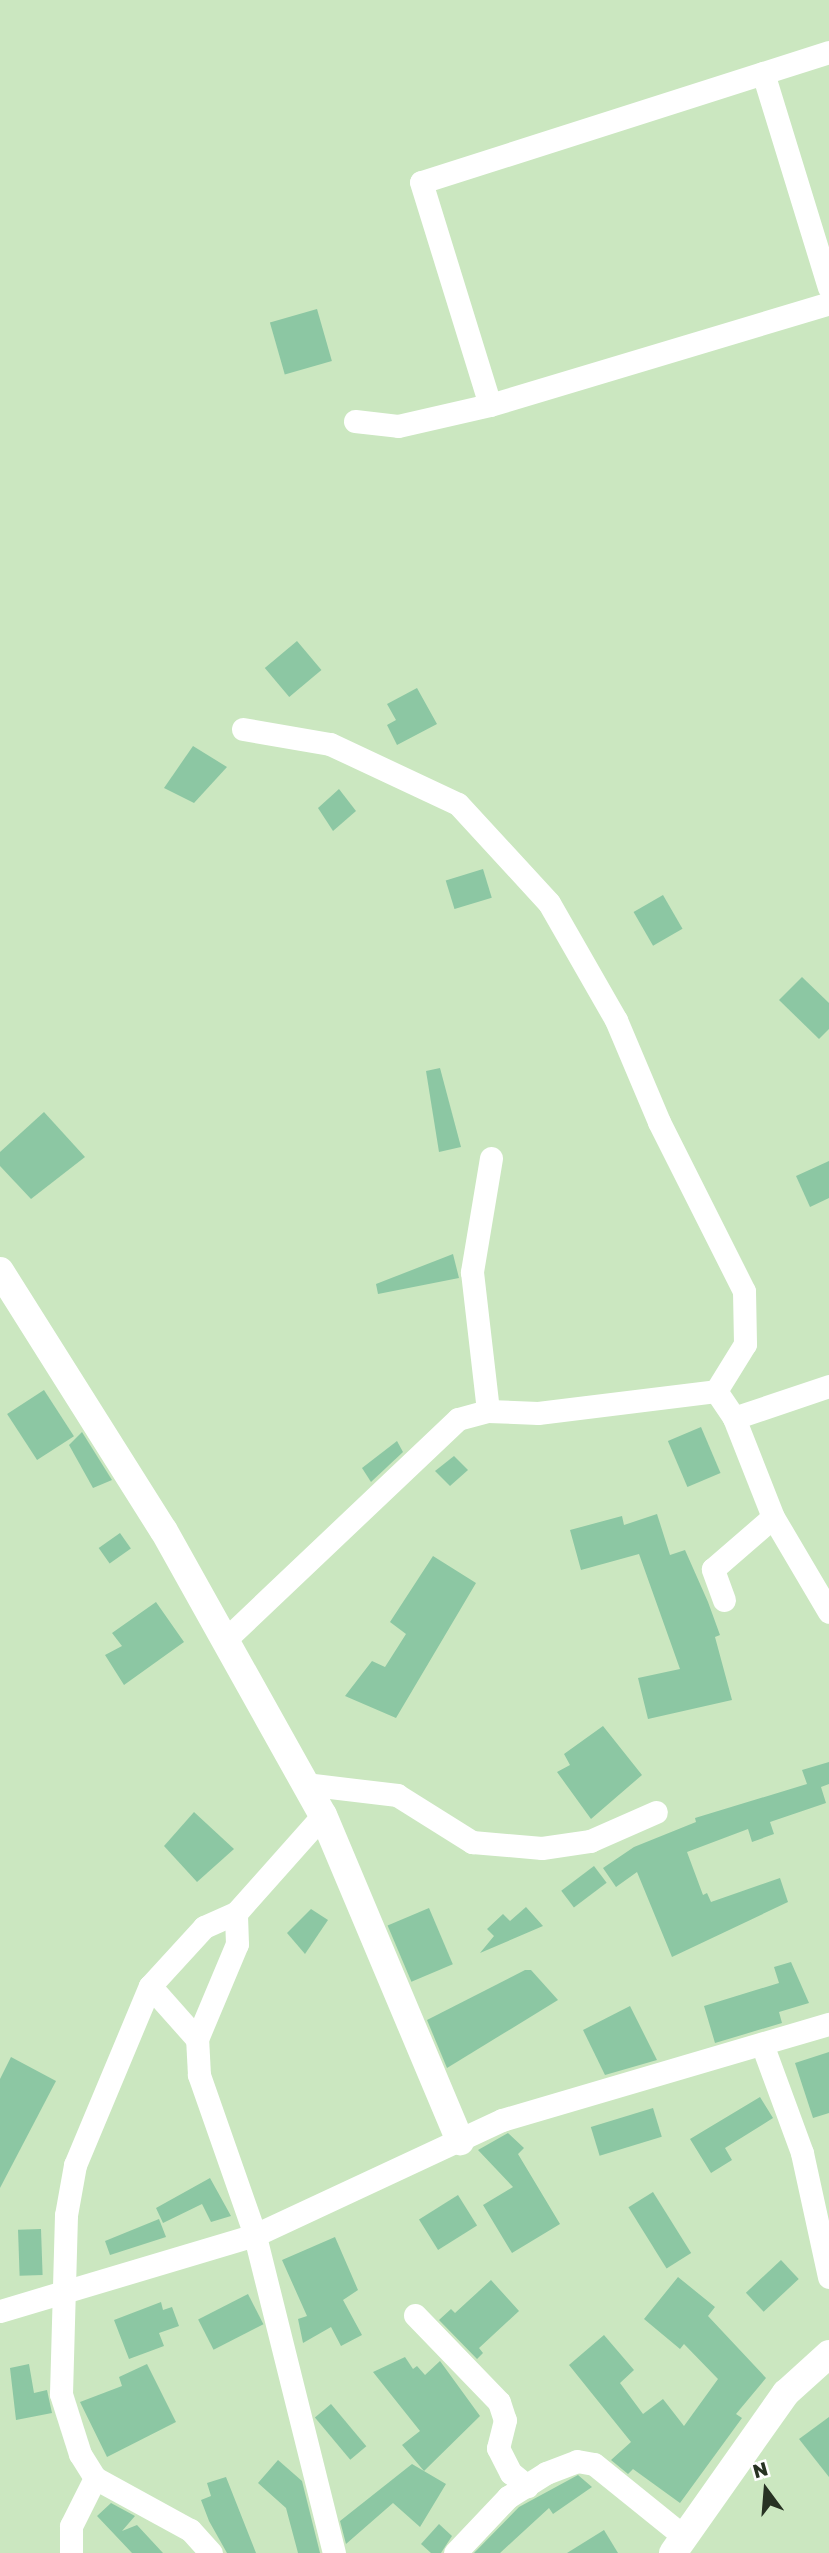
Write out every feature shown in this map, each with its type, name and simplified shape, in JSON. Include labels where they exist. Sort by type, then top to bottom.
[{"type":"street","points":[[490,405],[421,182],[829,51]]},
{"type":"street","points":[[763,73],[829,287]]},
{"type":"street","points":[[355,421],[398,426],[490,405],[829,303]]},
{"type":"street","points":[[243,729],[330,744],[458,804],[549,903],[617,1020],[659,1122],[744,1291],[745,1344],[716,1391]]},
{"type":"street","points":[[488,1411],[472,1272],[491,1158]]},
{"type":"street","points":[[0,1271],[164,1531],[323,1815],[460,2141]]},
{"type":"street","points":[[734,1418],[829,1386]]},
{"type":"street","points":[[225,1640],[458,1419],[488,1411],[538,1413],[716,1391]]},
{"type":"street","points":[[716,1391],[734,1418],[773,1517],[829,1612]]},
{"type":"street","points":[[723,1600],[713,1569],[773,1517]]},
{"type":"street","points":[[305,1784],[397,1795],[472,1842],[542,1848],[590,1841],[656,1812]]},
{"type":"street","points":[[211,2553],[190,2530],[95,2478],[80,2454],[61,2394],[61,2293],[66,2215],[75,2165],[150,1986],[204,1927],[236,1913],[323,1815]]},
{"type":"street","points":[[236,1913],[237,1944],[197,2039],[199,2075],[255,2235],[334,2553]]},
{"type":"street","points":[[150,1986],[197,2039]]},
{"type":"street","points":[[0,2311],[255,2235],[502,2120],[829,2024]]},
{"type":"street","points":[[762,2045],[802,2153],[829,2277]]},
{"type":"street","points":[[415,2315],[499,2402],[505,2420],[498,2448],[511,2473],[527,2486]]},
{"type":"street","points":[[455,2553],[508,2497],[563,2466],[585,2461],[677,2544],[786,2393],[829,2354]]},
{"type":"street","points":[[71,2553],[71,2526],[95,2478]]},
{"type":"building","points":[[317,309],[332,361],[285,374],[270,323]]},
{"type":"building","points":[[297,641],[321,670],[289,697],[265,668]]},
{"type":"building","points":[[417,688],[437,724],[397,745],[387,725],[396,720],[387,704]]},
{"type":"building","points":[[193,746],[227,767],[194,803],[164,788]]},
{"type":"building","points":[[339,789],[356,811],[333,831],[318,808]]},
{"type":"building","points":[[483,869],[492,898],[454,909],[446,880]]},
{"type":"building","points":[[663,895],[682,929],[653,946],[634,912]]},
{"type":"building","points":[[802,977],[829,1003],[829,1029],[819,1039],[779,1000]]},
{"type":"building","points":[[440,1068],[461,1147],[439,1152],[426,1071]]},
{"type":"building","points":[[44,1112],[85,1157],[31,1199],[0,1166],[0,1152]]},
{"type":"building","points":[[829,1161],[829,1198],[810,1207],[796,1176]]},
{"type":"building","points":[[453,1254],[459,1278],[378,1294],[376,1284]]},
{"type":"building","points":[[44,1390],[74,1436],[37,1460],[7,1414]]},
{"type":"building","points":[[701,1427],[721,1473],[687,1487],[668,1441]]},
{"type":"building","points":[[82,1432],[112,1480],[93,1488],[69,1445]]},
{"type":"building","points":[[397,1441],[403,1452],[371,1482],[362,1468]]},
{"type":"building","points":[[454,1456],[468,1470],[450,1486],[435,1471]]},
{"type":"building","points":[[657,1514],[670,1555],[685,1550],[708,1602],[720,1635],[715,1637],[732,1700],[648,1719],[638,1678],[680,1669],[639,1554],[581,1570],[570,1530],[622,1516],[624,1525]]},
{"type":"building","points":[[120,1533],[131,1549],[110,1563],[99,1548]]},
{"type":"building","points":[[433,1556],[476,1583],[396,1718],[345,1696],[372,1661],[385,1667],[406,1634],[390,1622]]},
{"type":"building","points":[[156,1602],[184,1642],[124,1685],[105,1655],[122,1646],[112,1633]]},
{"type":"building","points":[[603,1726],[642,1775],[591,1819],[557,1772],[570,1765],[564,1754]]},
{"type":"building","points":[[829,1762],[829,1784],[821,1787],[826,1803],[770,1822],[774,1834],[752,1842],[748,1829],[687,1852],[703,1895],[707,1893],[711,1902],[780,1878],[788,1902],[672,1957],[637,1872],[616,1887],[603,1868],[634,1847],[696,1822],[695,1818],[807,1784],[802,1770]]},
{"type":"building","points":[[194,1812],[234,1849],[197,1882],[164,1846]]},
{"type":"building","points":[[594,1866],[607,1883],[574,1907],[561,1891]]},
{"type":"building","points":[[526,1907],[543,1926],[480,1953],[494,1936],[487,1929],[503,1914],[510,1921]]},
{"type":"building","points":[[429,1908],[453,1964],[411,1982],[388,1926]]},
{"type":"building","points":[[311,1909],[328,1920],[305,1954],[287,1933]]},
{"type":"building","points":[[791,1962],[809,2003],[779,2012],[782,2023],[715,2043],[704,2006],[779,1983],[774,1967]]},
{"type":"building","points":[[525,1970],[531,1970],[558,2000],[447,2068],[427,2020]]},
{"type":"building","points":[[630,2006],[657,2060],[605,2075],[583,2030]]},
{"type":"building","points":[[829,2052],[829,2113],[813,2118],[795,2063]]},
{"type":"building","points":[[11,2057],[56,2081],[0,2188],[0,2079]]},
{"type":"building","points":[[760,2097],[773,2118],[725,2148],[732,2160],[711,2173],[690,2139]]},
{"type":"building","points":[[653,2108],[662,2137],[600,2156],[591,2127]]},
{"type":"building","points":[[508,2133],[524,2148],[518,2154],[560,2224],[512,2253],[483,2205],[513,2187],[478,2150]]},
{"type":"building","points":[[210,2178],[231,2216],[211,2222],[202,2204],[163,2223],[156,2208]]},
{"type":"building","points":[[653,2192],[691,2253],[667,2268],[628,2207]]},
{"type":"building","points":[[458,2195],[477,2226],[438,2250],[419,2219]]},
{"type":"building","points":[[159,2219],[166,2237],[110,2255],[105,2241]]},
{"type":"building","points":[[41,2229],[43,2275],[20,2276],[18,2230]]},
{"type":"building","points":[[335,2237],[358,2290],[343,2300],[362,2335],[341,2346],[331,2327],[303,2343],[298,2319],[307,2316],[282,2260]]},
{"type":"building","points":[[781,2260],[799,2279],[764,2312],[746,2293]]},
{"type":"building","points":[[678,2277],[715,2307],[708,2316],[766,2378],[736,2414],[742,2418],[680,2503],[633,2469],[628,2474],[611,2460],[631,2442],[569,2365],[604,2335],[634,2370],[620,2383],[643,2414],[663,2399],[684,2426],[718,2379],[684,2344],[680,2349],[644,2319]]},
{"type":"building","points":[[491,2280],[519,2311],[479,2348],[483,2353],[477,2359],[439,2320],[451,2309],[455,2313]]},
{"type":"building","points":[[248,2294],[263,2324],[214,2350],[198,2319]]},
{"type":"building","points":[[161,2302],[163,2310],[172,2307],[179,2326],[159,2333],[164,2346],[129,2359],[114,2320]]},
{"type":"building","points":[[405,2357],[413,2369],[417,2366],[425,2375],[440,2361],[480,2416],[424,2471],[402,2445],[420,2431],[373,2372]]},
{"type":"building","points":[[29,2364],[34,2393],[47,2390],[52,2413],[16,2420],[10,2368]]},
{"type":"building","points":[[147,2364],[176,2422],[107,2457],[80,2402],[122,2386],[119,2377]]},
{"type":"building","points":[[331,2404],[366,2446],[350,2460],[315,2417]]},
{"type":"building","points":[[829,2417],[829,2477],[799,2439]]},
{"type":"building","points":[[278,2460],[302,2481],[320,2553],[298,2553],[286,2508],[258,2483]]},
{"type":"building","points":[[412,2464],[446,2484],[420,2527],[393,2503],[346,2544],[340,2521]]},
{"type":"building","points":[[578,2475],[592,2487],[553,2514],[549,2508],[500,2553],[474,2553],[519,2507]]},
{"type":"building","points":[[226,2477],[256,2553],[227,2553],[209,2521],[201,2500],[211,2496],[207,2483]]},
{"type":"building","points":[[111,2503],[135,2516],[122,2531],[137,2525],[163,2553],[132,2553],[97,2516]]},
{"type":"building","points":[[439,2524],[452,2536],[441,2553],[431,2553],[421,2544]]},
{"type":"building","points":[[604,2530],[618,2553],[567,2553]]}]
